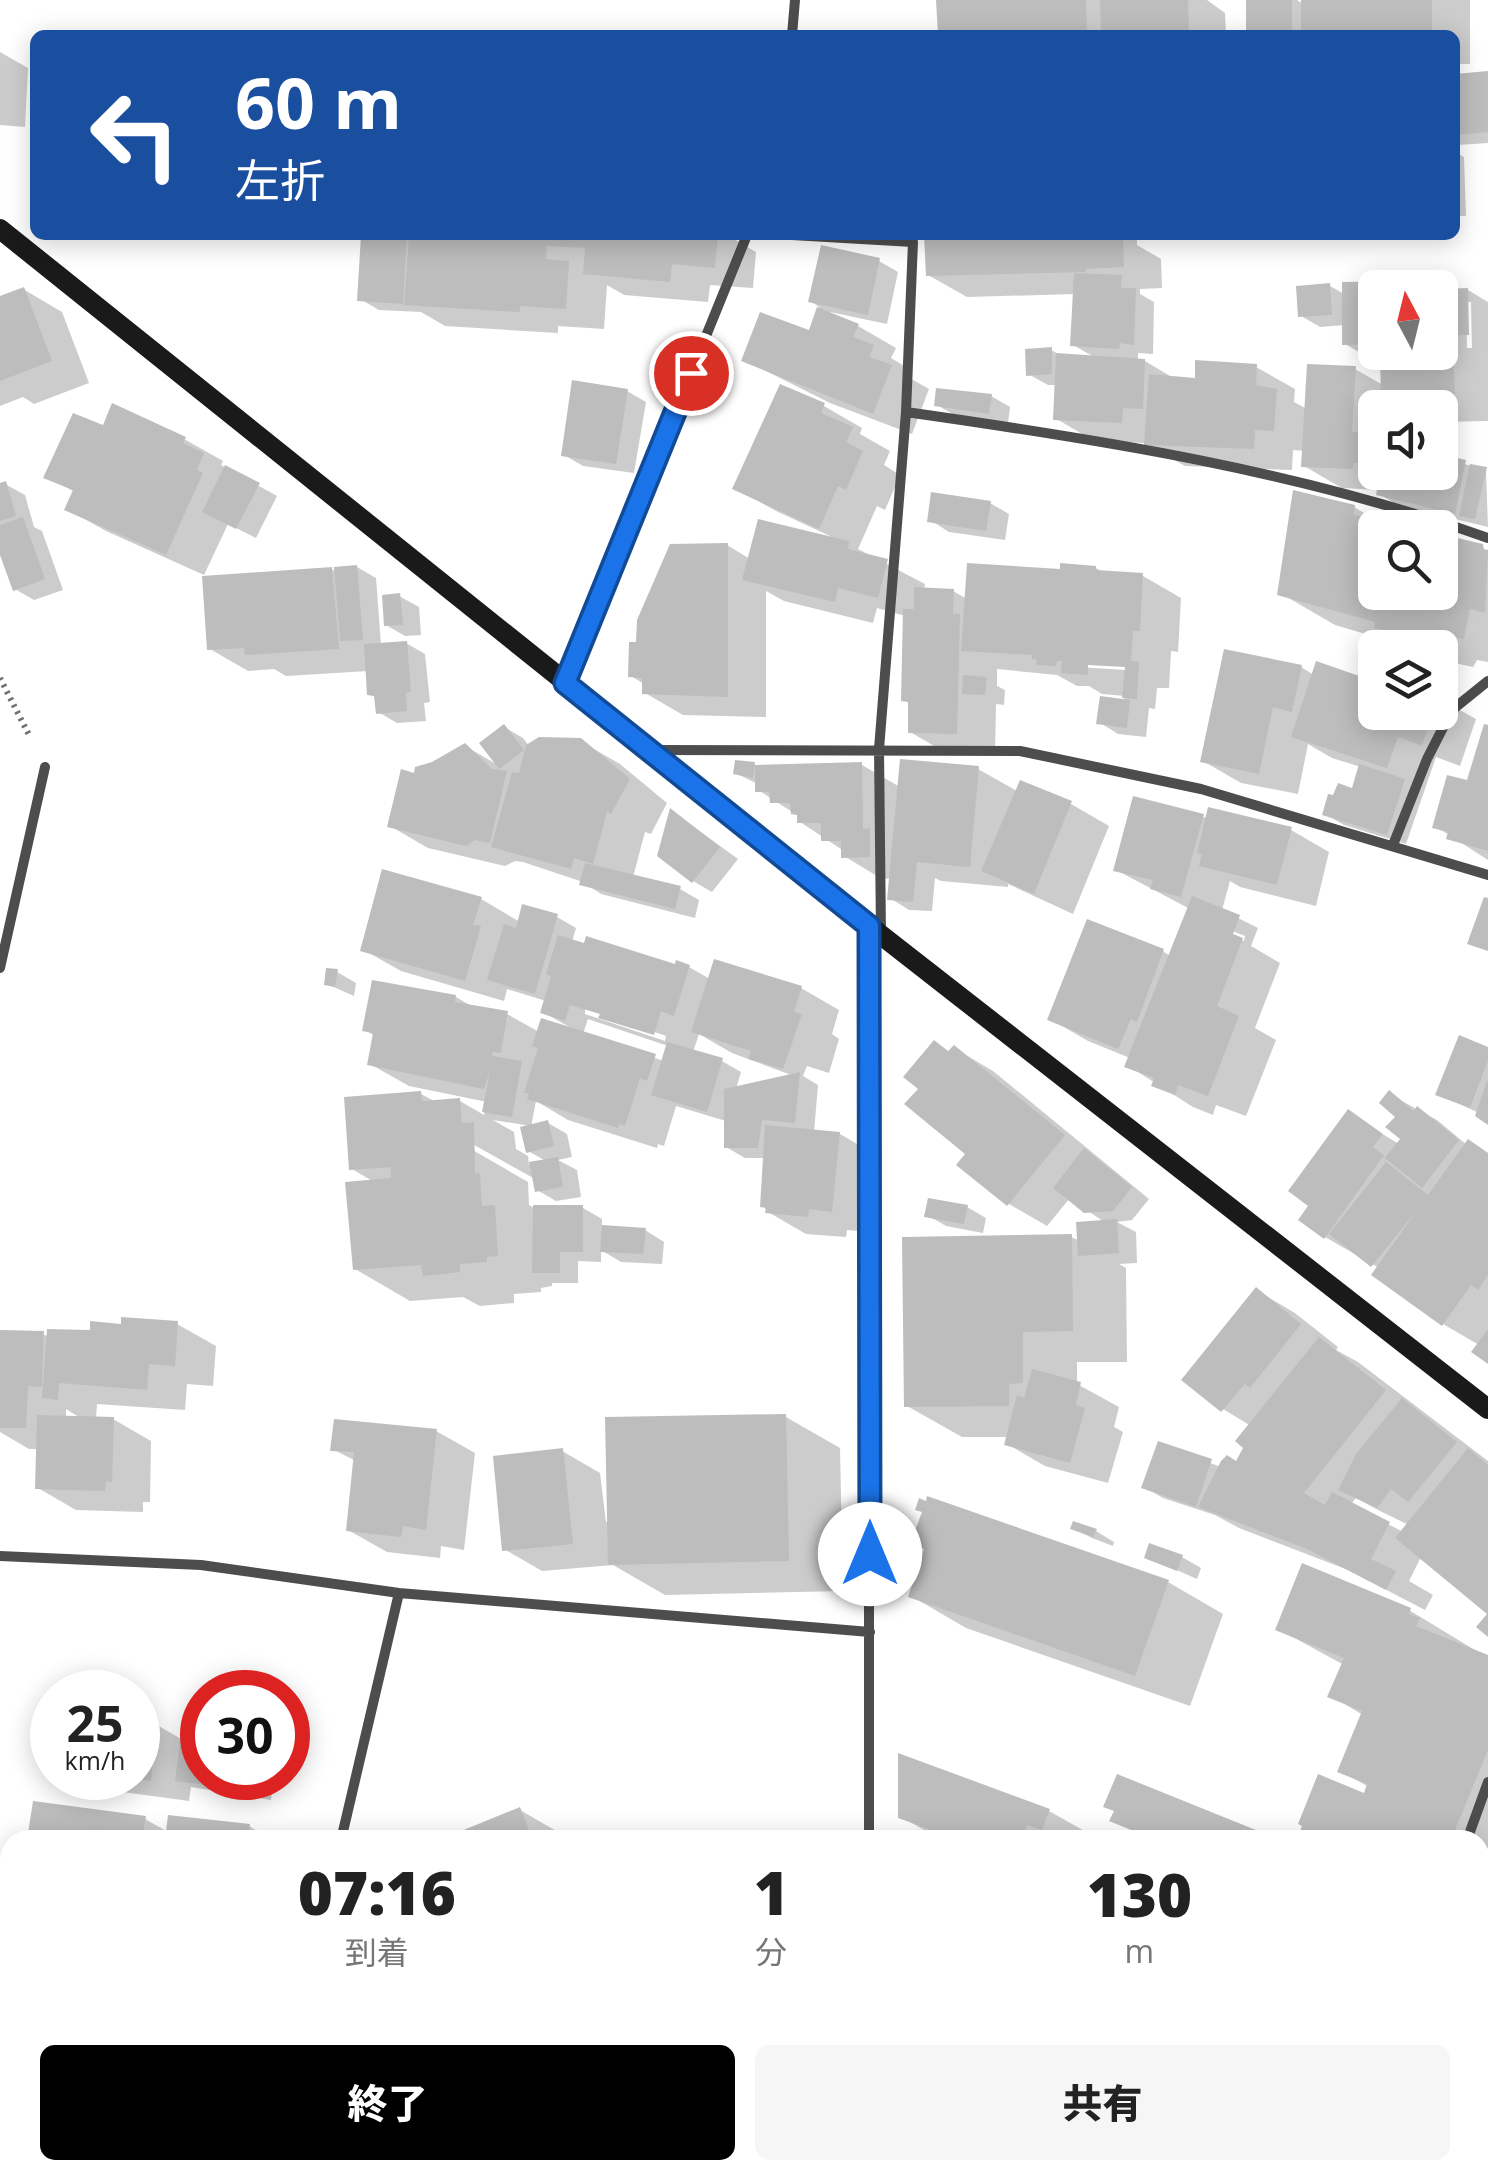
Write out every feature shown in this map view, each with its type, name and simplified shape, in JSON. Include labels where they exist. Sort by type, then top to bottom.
[{"type":"street","points":[[792,30],[795,0]]},
{"type":"street","points":[[0,229],[875,931],[1488,1409]]},
{"type":"street","points":[[565,683],[744,240]]},
{"type":"street","points":[[869,1830],[875,931],[880,749],[906,412],[913,242],[878,240]]},
{"type":"street","points":[[906,412],[1052,433],[1255,471],[1412,511],[1488,538]]},
{"type":"street","points":[[1393,845],[1427,759],[1452,710],[1488,681]]},
{"type":"street","points":[[649,750],[1020,750],[1201,789],[1488,875]]},
{"type":"street","points":[[0,968],[45,768]]},
{"type":"street","points":[[0,1556],[201,1565],[400,1592],[870,1632]]},
{"type":"street","points":[[342,1830],[400,1592]]},
{"type":"street","points":[[1471,1830],[1488,1782]]},
{"type":"path","points":[[0,678],[45,768]]},
{"type":"building","points":[[936,0],[1086,0],[1087,30],[938,30]]},
{"type":"building","points":[[1100,0],[1188,0],[1189,30],[1101,30]]},
{"type":"building","points":[[1246,0],[1292,0],[1292,30],[1246,30]]},
{"type":"building","points":[[1301,0],[1432,0],[1432,30],[1301,30]]},
{"type":"building","points":[[1488,71],[1488,132],[1460,135],[1460,74]]},
{"type":"building","points":[[361,240],[407,240],[403,304],[357,301]]},
{"type":"building","points":[[409,240],[718,240],[715,268],[672,264],[670,282],[583,274],[585,248],[547,246],[546,259],[569,261],[566,309],[520,306],[520,312],[404,305]]},
{"type":"building","points":[[924,240],[1123,240],[1124,267],[1086,272],[926,276]]},
{"type":"building","points":[[821,245],[880,258],[868,315],[808,302]]},
{"type":"building","points":[[1074,273],[1122,275],[1121,288],[1136,288],[1134,345],[1120,343],[1119,349],[1070,346]]},
{"type":"building","points":[[1342,282],[1358,282],[1358,345],[1342,345]]},
{"type":"building","points":[[1330,283],[1332,315],[1298,317],[1296,286]]},
{"type":"building","points":[[24,287],[52,361],[0,381],[0,296]]},
{"type":"building","points":[[1458,288],[1468,288],[1469,335],[1458,335]]},
{"type":"building","points":[[817,307],[859,324],[853,337],[874,345],[869,357],[892,365],[873,414],[741,361],[760,312],[809,330]]},
{"type":"building","points":[[1052,347],[1052,374],[1026,376],[1025,349]]},
{"type":"building","points":[[1056,353],[1145,359],[1143,409],[1123,408],[1122,423],[1053,420]]},
{"type":"building","points":[[1195,360],[1257,364],[1256,385],[1277,389],[1274,431],[1255,430],[1254,449],[1144,445],[1149,374],[1195,378]]},
{"type":"building","points":[[1307,364],[1356,366],[1352,432],[1358,432],[1358,463],[1353,463],[1353,469],[1301,467]]},
{"type":"building","points":[[1380,370],[1454,370],[1455,390],[1381,390]]},
{"type":"building","points":[[572,380],[628,389],[616,464],[561,456]]},
{"type":"building","points":[[780,384],[825,403],[821,413],[853,427],[846,442],[863,451],[846,490],[838,486],[819,529],[732,489]]},
{"type":"building","points":[[936,388],[992,394],[989,414],[934,406]]},
{"type":"building","points":[[112,403],[186,437],[183,443],[204,453],[197,470],[203,473],[166,555],[64,510],[73,490],[43,478],[73,413],[103,425]]},
{"type":"building","points":[[1458,458],[1466,460],[1456,510],[1438,510],[1376,495],[1377,490],[1458,490]]},
{"type":"building","points":[[1470,464],[1487,467],[1475,519],[1459,516]]},
{"type":"building","points":[[225,465],[260,483],[236,529],[202,512]]},
{"type":"building","points":[[6,481],[16,516],[0,521],[0,483]]},
{"type":"building","points":[[1293,490],[1355,505],[1358,610],[1458,610],[1458,538],[1483,544],[1484,550],[1488,550],[1485,613],[1470,609],[1464,639],[1458,638],[1458,630],[1374,628],[1375,622],[1277,595]]},
{"type":"building","points":[[931,492],[991,501],[986,531],[927,522]]},
{"type":"building","points":[[23,517],[45,579],[13,591],[0,555],[0,525]]},
{"type":"building","points":[[758,519],[849,541],[848,549],[888,559],[878,598],[838,588],[835,602],[742,580]]},
{"type":"building","points":[[728,543],[728,697],[642,694],[642,678],[628,677],[629,642],[636,642],[637,620],[670,544]]},
{"type":"building","points":[[967,563],[1060,569],[1060,563],[1143,573],[1140,631],[1133,631],[1131,661],[1139,662],[1137,699],[1122,698],[1125,667],[1088,665],[1088,675],[1061,673],[1062,661],[1057,661],[1056,666],[1036,665],[1032,655],[961,651]]},
{"type":"building","points":[[357,565],[363,640],[340,641],[334,567]]},
{"type":"building","points":[[332,567],[339,649],[245,655],[244,648],[207,650],[202,576]]},
{"type":"building","points":[[914,587],[954,589],[953,614],[960,614],[957,734],[908,733],[908,702],[901,701],[903,609],[914,609]]},
{"type":"building","points":[[400,593],[403,625],[384,626],[382,595]]},
{"type":"building","points":[[407,641],[411,692],[406,693],[407,711],[376,714],[374,696],[367,695],[364,644]]},
{"type":"building","points":[[1224,649],[1302,665],[1292,712],[1273,707],[1259,774],[1200,762]]},
{"type":"building","points":[[1316,661],[1358,676],[1358,730],[1427,730],[1422,746],[1398,737],[1387,768],[1291,737]]},
{"type":"building","points":[[963,675],[987,677],[985,695],[962,694]]},
{"type":"building","points":[[1100,696],[1130,700],[1127,728],[1096,724]]},
{"type":"building","points":[[504,724],[524,750],[499,769],[479,743]]},
{"type":"building","points":[[1484,724],[1488,725],[1488,851],[1446,839],[1448,832],[1432,828],[1447,775],[1467,780]]},
{"type":"building","points":[[539,737],[581,738],[630,779],[611,814],[607,812],[593,864],[574,858],[571,869],[491,847],[512,772],[519,773],[526,745]]},
{"type":"building","points":[[465,743],[492,769],[507,771],[490,843],[475,840],[466,846],[387,827],[401,769],[414,773],[415,767]]},
{"type":"building","points":[[900,759],[979,766],[970,867],[917,862],[913,902],[887,900]]},
{"type":"building","points":[[735,760],[755,762],[753,778],[733,774]]},
{"type":"building","points":[[862,762],[863,829],[870,828],[870,857],[841,858],[841,841],[821,841],[821,823],[797,823],[790,803],[770,803],[769,792],[755,792],[755,765]]},
{"type":"building","points":[[1359,764],[1405,779],[1387,835],[1322,815],[1328,794],[1333,795],[1338,783],[1352,788]]},
{"type":"building","points":[[1020,780],[1072,801],[1034,894],[981,871]]},
{"type":"building","points":[[1133,796],[1204,814],[1181,897],[1150,889],[1153,880],[1113,871]]},
{"type":"building","points":[[1208,807],[1292,827],[1277,885],[1199,866],[1202,854],[1197,853]]},
{"type":"building","points":[[670,808],[720,847],[692,883],[657,856]]},
{"type":"building","points":[[585,863],[681,886],[675,909],[579,885]]},
{"type":"building","points":[[382,869],[482,897],[473,925],[481,926],[465,981],[360,951]]},
{"type":"building","points":[[1192,896],[1240,915],[1233,934],[1243,938],[1217,1006],[1239,1016],[1208,1096],[1178,1085],[1175,1095],[1151,1086],[1154,1078],[1124,1067]]},
{"type":"building","points":[[1484,897],[1488,898],[1488,951],[1467,944]]},
{"type":"building","points":[[522,904],[558,914],[535,994],[487,980],[504,924],[516,928]]},
{"type":"building","points":[[1087,919],[1164,949],[1137,1022],[1131,1019],[1118,1049],[1047,1020]]},
{"type":"building","points":[[558,935],[584,943],[586,936],[675,964],[676,960],[690,965],[674,1016],[661,1011],[654,1035],[570,1005],[565,1021],[540,1013]]},
{"type":"building","points":[[714,959],[802,986],[794,1012],[802,1014],[783,1069],[748,1059],[751,1051],[691,1032]]},
{"type":"building","points":[[326,968],[338,969],[335,987],[324,985]]},
{"type":"building","points":[[372,980],[456,995],[455,1002],[508,1011],[501,1053],[493,1052],[492,1056],[522,1061],[512,1117],[482,1112],[490,1071],[484,1089],[367,1065],[373,1033],[362,1031]]},
{"type":"building","points":[[541,1018],[656,1054],[647,1081],[640,1078],[625,1126],[619,1124],[618,1128],[527,1099],[529,1093],[524,1093],[538,1048],[532,1046]]},
{"type":"building","points":[[1459,1035],[1488,1047],[1488,1060],[1470,1108],[1435,1095]]},
{"type":"building","points":[[934,1040],[948,1051],[954,1045],[1065,1135],[1007,1206],[956,1165],[965,1154],[904,1104],[918,1089],[903,1077]]},
{"type":"building","points":[[667,1042],[723,1058],[707,1112],[651,1095]]},
{"type":"building","points":[[800,1072],[795,1123],[762,1120],[758,1148],[724,1148],[724,1089]]},
{"type":"building","points":[[1488,1081],[1488,1125],[1475,1116]]},
{"type":"building","points":[[1389,1090],[1414,1111],[1417,1106],[1459,1140],[1422,1188],[1385,1158],[1400,1139],[1385,1127],[1395,1117],[1379,1103]]},
{"type":"building","points":[[421,1091],[422,1101],[460,1098],[462,1123],[474,1122],[475,1173],[480,1174],[482,1206],[495,1205],[498,1256],[487,1257],[487,1262],[460,1264],[460,1272],[423,1276],[421,1265],[353,1270],[345,1182],[391,1178],[391,1167],[349,1170],[344,1097]]},
{"type":"building","points":[[1348,1109],[1383,1134],[1373,1147],[1384,1155],[1324,1239],[1298,1220],[1308,1206],[1288,1191]]},
{"type":"building","points":[[548,1120],[554,1146],[526,1153],[520,1127]]},
{"type":"building","points":[[765,1125],[840,1132],[832,1212],[809,1209],[808,1217],[765,1213],[766,1208],[760,1207]]},
{"type":"building","points":[[1468,1139],[1488,1153],[1488,1275],[1478,1290],[1471,1285],[1442,1326],[1371,1275],[1418,1209],[1371,1267],[1329,1234],[1386,1162],[1428,1195]]},
{"type":"building","points":[[1084,1148],[1132,1187],[1113,1211],[1084,1213],[1053,1188]]},
{"type":"building","points":[[558,1157],[563,1187],[535,1192],[529,1162]]},
{"type":"building","points":[[928,1198],[968,1205],[964,1224],[924,1217]]},
{"type":"building","points":[[533,1205],[583,1205],[583,1252],[560,1252],[560,1273],[532,1273]]},
{"type":"building","points":[[1117,1219],[1119,1253],[1078,1256],[1076,1222]]},
{"type":"building","points":[[602,1225],[646,1228],[643,1254],[600,1252]]},
{"type":"building","points":[[1072,1234],[1073,1331],[1023,1332],[1023,1383],[1009,1384],[1009,1406],[904,1407],[902,1237]]},
{"type":"building","points":[[1256,1287],[1301,1324],[1250,1388],[1245,1384],[1221,1412],[1181,1380]]},
{"type":"building","points":[[121,1317],[178,1321],[175,1366],[149,1364],[147,1390],[59,1383],[58,1400],[42,1398],[47,1329],[90,1330],[90,1321],[121,1324]]},
{"type":"building","points":[[1488,1329],[1488,1364],[1471,1352]]},
{"type":"building","points":[[0,1330],[44,1331],[42,1387],[28,1386],[26,1428],[0,1428]]},
{"type":"building","points":[[1319,1337],[1386,1390],[1304,1493],[1325,1505],[1332,1492],[1390,1522],[1371,1559],[1396,1571],[1386,1590],[1307,1549],[1198,1507],[1221,1461],[1227,1455],[1236,1461],[1243,1448],[1235,1441]]},
{"type":"building","points":[[1032,1369],[1081,1382],[1076,1405],[1085,1408],[1070,1463],[1004,1445],[1017,1395],[1024,1398]]},
{"type":"building","points":[[1402,1398],[1457,1442],[1408,1502],[1391,1489],[1377,1508],[1338,1490],[1356,1454]]},
{"type":"building","points":[[786,1414],[789,1561],[608,1565],[605,1417]]},
{"type":"building","points":[[37,1415],[114,1417],[112,1482],[106,1481],[105,1491],[35,1489]]},
{"type":"building","points":[[334,1419],[437,1429],[426,1530],[403,1526],[401,1537],[346,1531],[354,1452],[330,1451]]},
{"type":"building","points":[[1158,1441],[1212,1459],[1196,1507],[1141,1488]]},
{"type":"building","points":[[563,1448],[573,1544],[502,1551],[493,1456]]},
{"type":"building","points":[[1468,1448],[1488,1465],[1488,1637],[1476,1627],[1487,1614],[1395,1538]]},
{"type":"building","points":[[927,1496],[1169,1580],[1135,1676],[908,1597],[924,1549],[910,1544],[922,1512],[915,1510],[919,1498],[926,1501]]},
{"type":"building","points":[[1073,1521],[1097,1529],[1093,1537],[1070,1529]]},
{"type":"building","points":[[1149,1543],[1183,1555],[1177,1571],[1144,1558]]},
{"type":"building","points":[[1302,1563],[1411,1608],[1409,1614],[1420,1618],[1416,1626],[1488,1655],[1488,1750],[1455,1830],[1301,1830],[1298,1824],[1318,1774],[1364,1793],[1367,1784],[1337,1772],[1362,1711],[1327,1697],[1344,1658],[1275,1630]]},
{"type":"building","points":[[180,1743],[180,1782],[175,1781]]},
{"type":"building","points":[[898,1753],[1050,1809],[1042,1830],[1027,1825],[1025,1830],[931,1830],[898,1818]]},
{"type":"building","points":[[1117,1774],[1256,1830],[1131,1830],[1109,1821],[1114,1811],[1103,1807]]},
{"type":"building","points":[[33,1801],[146,1816],[144,1830],[29,1830]]},
{"type":"building","points":[[520,1807],[529,1830],[464,1830]]},
{"type":"building","points":[[168,1815],[250,1824],[249,1830],[166,1830]]},
{"type":"route","points":[[691,373],[565,683],[869,926],[870,1554]]}]
